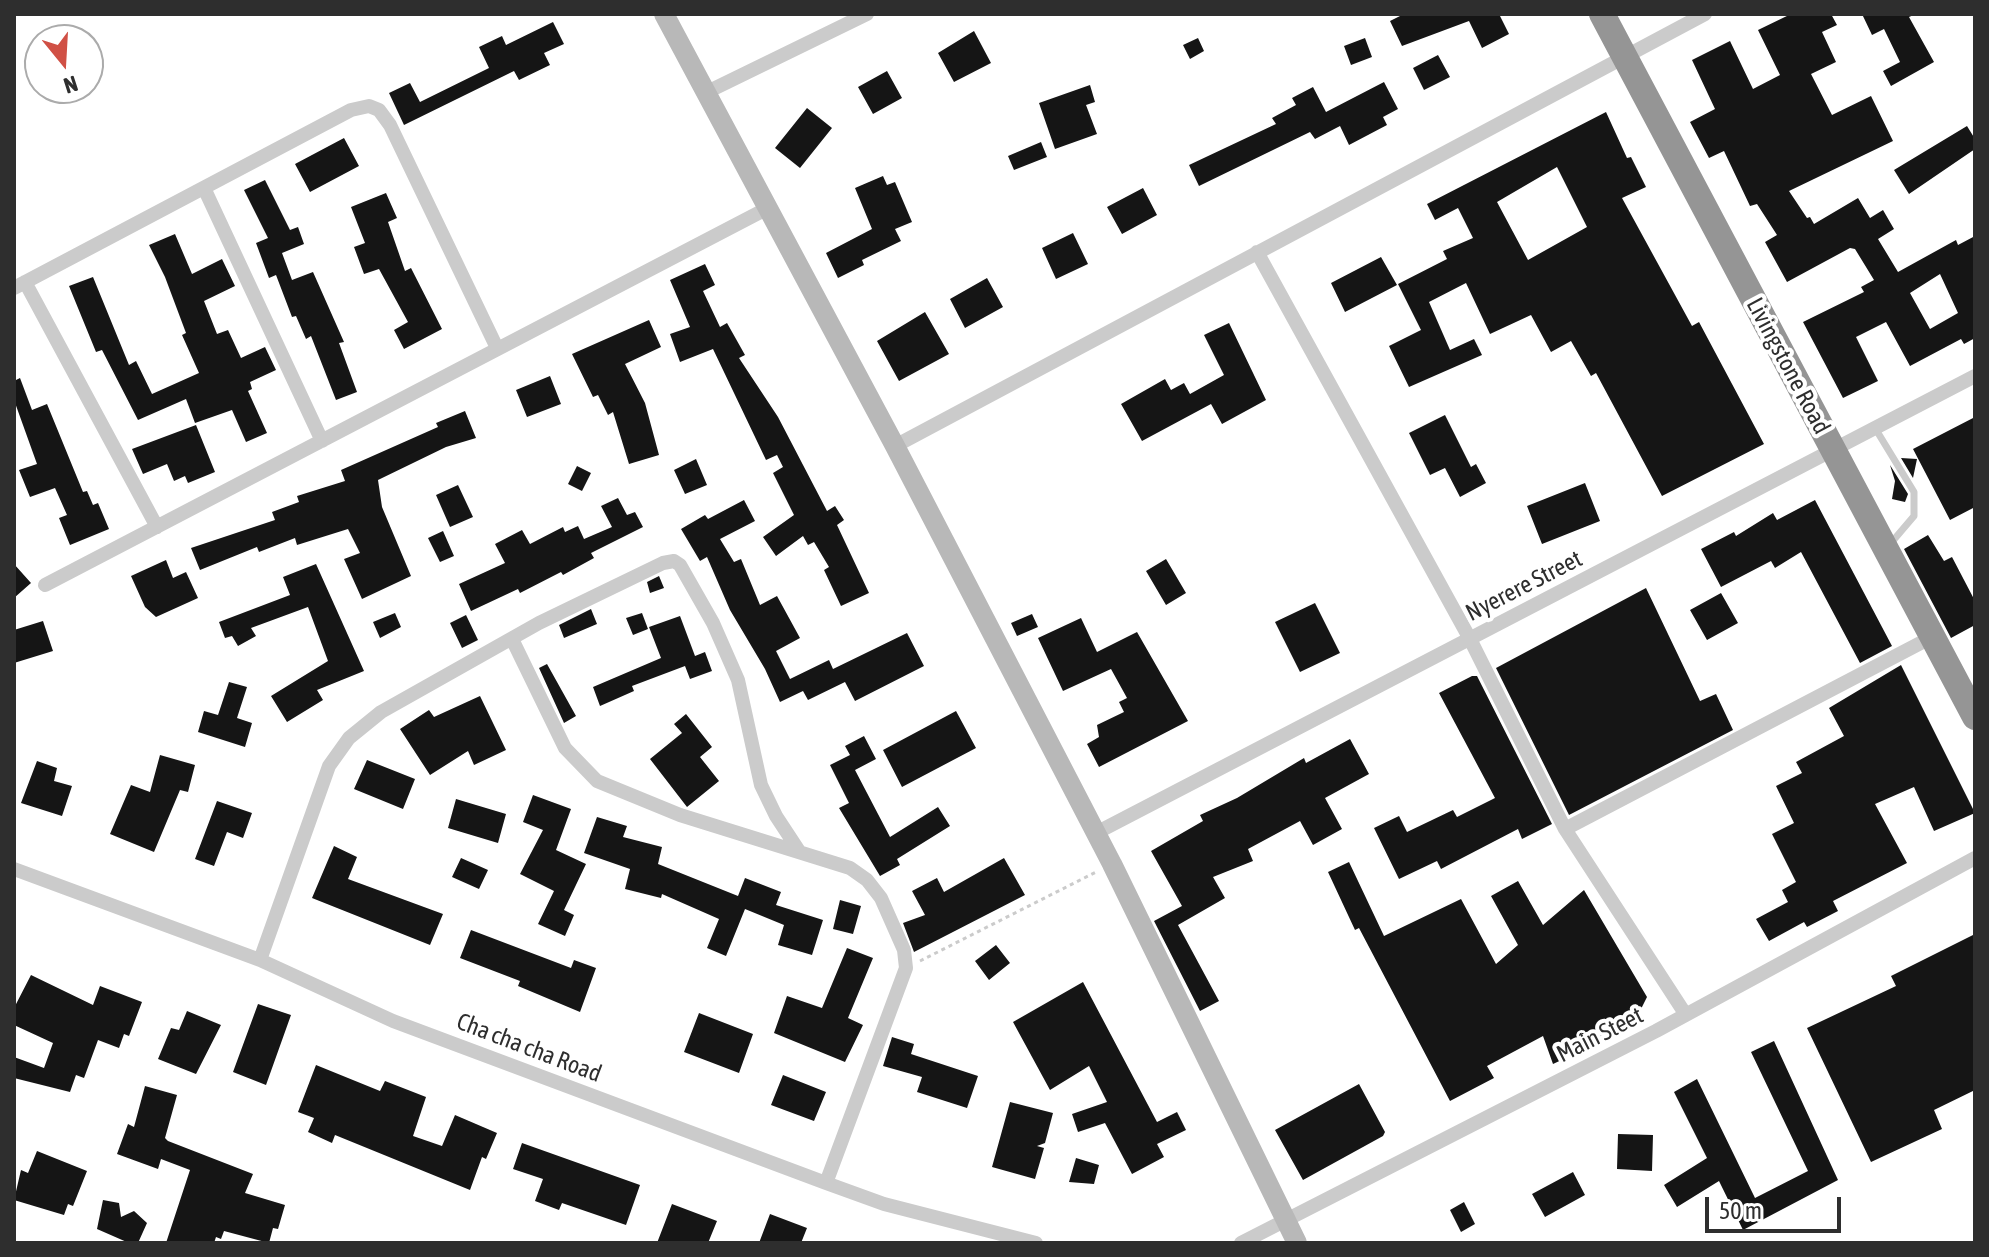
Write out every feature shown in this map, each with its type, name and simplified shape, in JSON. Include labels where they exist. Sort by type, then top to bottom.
[{"type":"highway","name":"Livingstone Road","points":[[1602,14],[1975,717]]},
{"type":"main road","points":[[664,14],[895,446],[1112,864],[1297,1243]]},
{"type":"street","points":[[705,93],[867,14]]},
{"type":"street","points":[[895,446],[1705,14]]},
{"type":"street","points":[[157,527],[19,285],[351,110],[369,106],[379,110],[390,125],[497,348]]},
{"type":"street","points":[[204,188],[322,441]]},
{"type":"street","points":[[45,585],[768,208]]},
{"type":"street","points":[[1257,252],[1470,639],[1565,829],[1686,1015]]},
{"type":"street","name":"Nyerere Street","points":[[1094,834],[1975,376]]},
{"type":"street","points":[[260,960],[329,766],[349,738],[381,712],[512,639],[663,563],[674,561],[680,565],[713,623],[738,680],[761,785],[799,851]]},
{"type":"street","points":[[1565,829],[1932,637]]},
{"type":"street","points":[[512,639],[565,748],[597,781],[680,815],[850,868],[867,880],[881,898],[896,928],[906,968],[826,1183]]},
{"type":"street","name":"Main Steet","points":[[1241,1243],[1686,1015],[1975,858]]},
{"type":"street","name":"Cha cha cha Road","points":[[14,869],[260,960],[393,1021],[826,1183],[884,1204],[1036,1243]]},
{"type":"lane","points":[[1875,428],[1914,492],[1914,516],[1885,549]]},
{"type":"path","points":[[906,968],[1112,864]]},
{"type":"building","points":[[1404,14],[1499,14],[1509,34],[1482,48],[1469,21],[1402,46],[1390,21]]},
{"type":"building","points":[[1791,14],[1831,14],[1837,25],[1822,32],[1836,62],[1811,74],[1832,115],[1871,96],[1893,141],[1789,191],[1807,218],[1810,217],[1814,224],[1858,198],[1870,218],[1883,210],[1894,229],[1878,239],[1898,272],[1956,240],[1958,245],[1975,236],[1975,338],[1964,344],[1961,339],[1910,366],[1886,322],[1856,337],[1878,381],[1843,398],[1803,322],[1864,292],[1861,287],[1874,280],[1855,249],[1850,248],[1787,282],[1765,242],[1777,235],[1757,204],[1750,206],[1724,151],[1709,158],[1690,122],[1715,109],[1692,60],[1730,41],[1753,89],[1780,75],[1758,30]],"holes":[[[1940,274],[1958,313],[1930,329],[1910,293]]]},
{"type":"building","points":[[1862,14],[1916,14],[1909,17],[1934,62],[1891,86],[1883,71],[1900,62],[1884,29],[1872,35]]},
{"type":"building","points":[[553,22],[564,44],[544,53],[550,65],[519,80],[514,71],[404,125],[389,93],[410,83],[420,102],[489,68],[479,47],[502,36],[506,45]]},
{"type":"building","points":[[974,31],[991,63],[954,82],[938,53]]},
{"type":"building","points":[[1198,38],[1204,51],[1190,59],[1183,45]]},
{"type":"building","points":[[1365,38],[1372,57],[1351,65],[1344,46]]},
{"type":"building","points":[[1438,55],[1450,77],[1424,90],[1413,68]]},
{"type":"building","points":[[887,71],[902,98],[873,114],[858,87]]},
{"type":"building","points":[[1384,82],[1398,109],[1383,117],[1387,125],[1349,145],[1340,126],[1315,139],[1310,132],[1199,186],[1189,165],[1276,124],[1272,118],[1296,105],[1292,98],[1313,87],[1326,112]]},
{"type":"building","points":[[1090,85],[1095,102],[1086,105],[1097,134],[1055,149],[1039,103]]},
{"type":"building","points":[[807,108],[832,128],[800,168],[775,148]]},
{"type":"building","points":[[1606,112],[1627,158],[1631,157],[1646,187],[1622,198],[1692,326],[1699,322],[1764,444],[1662,496],[1596,373],[1591,376],[1571,341],[1551,352],[1531,315],[1490,334],[1466,283],[1429,302],[1450,350],[1474,339],[1482,355],[1409,387],[1389,346],[1421,330],[1398,284],[1447,259],[1443,251],[1473,238],[1458,208],[1435,220],[1427,204]],"holes":[[[1557,167],[1587,227],[1528,260],[1497,202]]]},
{"type":"building","points":[[1967,126],[1975,139],[1975,149],[1909,194],[1894,170]]},
{"type":"building","points":[[344,138],[359,166],[310,192],[295,164]]},
{"type":"building","points":[[1041,142],[1047,157],[1014,170],[1008,156]]},
{"type":"building","points":[[883,176],[887,185],[895,182],[912,222],[895,229],[901,241],[862,260],[864,265],[838,278],[826,253],[872,229],[855,188]]},
{"type":"building","points":[[265,180],[290,230],[298,227],[304,244],[282,253],[292,280],[313,272],[344,342],[339,343],[357,392],[336,400],[311,336],[306,339],[296,316],[292,317],[276,275],[269,278],[256,243],[268,238],[244,190]]},
{"type":"building","points":[[1143,188],[1157,215],[1122,234],[1107,207]]},
{"type":"building","points":[[386,193],[397,218],[388,222],[405,271],[411,268],[442,329],[404,349],[394,330],[408,322],[379,269],[364,274],[354,247],[365,243],[351,207]]},
{"type":"building","points":[[1073,233],[1088,264],[1056,279],[1042,248]]},
{"type":"building","points":[[175,234],[192,274],[222,259],[235,286],[204,301],[217,334],[228,330],[241,358],[265,347],[276,370],[250,382],[252,389],[248,391],[267,433],[246,442],[232,410],[195,423],[186,399],[138,420],[102,350],[96,352],[69,286],[93,277],[129,365],[136,361],[152,394],[199,373],[182,335],[186,333],[165,277],[149,245]]},
{"type":"building","points":[[1381,257],[1397,285],[1345,312],[1331,283]]},
{"type":"building","points":[[705,264],[715,285],[703,291],[720,327],[727,323],[745,355],[739,358],[778,417],[827,511],[835,506],[844,520],[837,525],[869,593],[841,606],[824,570],[829,567],[814,542],[808,545],[803,536],[776,556],[763,537],[794,515],[773,473],[783,467],[777,455],[766,460],[713,349],[680,362],[670,334],[690,327],[670,280]]},
{"type":"building","points":[[987,278],[1003,307],[965,328],[950,299]]},
{"type":"building","points":[[925,312],[949,354],[899,381],[877,341]]},
{"type":"building","points":[[649,320],[661,347],[625,364],[645,403],[659,455],[629,464],[613,412],[608,415],[598,395],[593,397],[572,354]]},
{"type":"building","points":[[1229,323],[1266,400],[1222,424],[1211,404],[1142,441],[1121,404],[1165,379],[1171,390],[1184,383],[1190,394],[1224,375],[1204,335]]},
{"type":"building","points":[[550,376],[561,404],[527,417],[516,390]]},
{"type":"building","points":[[20,378],[32,410],[47,404],[83,492],[87,491],[93,505],[98,503],[109,529],[70,545],[59,518],[67,515],[55,488],[30,497],[19,470],[37,464],[14,400],[14,381]]},
{"type":"building","points":[[465,411],[476,438],[446,447],[378,480],[382,507],[411,576],[362,599],[344,559],[360,553],[348,529],[297,545],[295,538],[259,552],[257,547],[200,570],[191,548],[275,520],[272,512],[299,502],[297,496],[345,481],[341,470],[438,427],[436,423]]},
{"type":"building","points":[[1445,415],[1471,467],[1476,464],[1486,483],[1460,497],[1445,468],[1430,475],[1409,433]]},
{"type":"building","points":[[1975,417],[1975,507],[1950,520],[1913,449]]},
{"type":"building","points":[[196,425],[215,472],[188,483],[185,476],[174,481],[167,464],[143,474],[132,449]]},
{"type":"building","points":[[1901,458],[1917,459],[1913,478]]},
{"type":"building","points":[[696,459],[707,485],[685,494],[674,470]]},
{"type":"building","points":[[1890,465],[1908,494],[1905,502],[1892,499],[1895,481]]},
{"type":"building","points":[[577,466],[591,473],[582,491],[568,484]]},
{"type":"building","points":[[1585,483],[1600,521],[1542,544],[1527,506]]},
{"type":"building","points":[[458,485],[473,517],[450,527],[436,495]]},
{"type":"building","points":[[618,498],[627,515],[635,512],[643,527],[591,553],[594,558],[563,575],[561,572],[520,593],[518,589],[471,611],[459,584],[505,563],[495,544],[522,530],[530,544],[563,527],[565,532],[578,526],[584,539],[612,527],[601,506]]},
{"type":"building","points":[[744,500],[755,521],[720,539],[734,562],[741,559],[760,605],[777,596],[800,638],[776,651],[790,679],[829,660],[833,669],[907,633],[924,666],[855,701],[845,682],[808,700],[803,691],[780,702],[765,669],[730,610],[707,557],[700,561],[681,529],[705,515],[708,519]]},
{"type":"building","points":[[1815,500],[1892,646],[1860,663],[1801,552],[1775,568],[1771,561],[1721,587],[1701,549],[1734,532],[1736,536],[1773,513],[1777,520]]},
{"type":"building","points":[[443,531],[454,556],[440,562],[428,538]]},
{"type":"building","points":[[1928,535],[1944,561],[1952,557],[1975,601],[1975,625],[1951,638],[1904,549]]},
{"type":"building","points":[[1166,559],[1186,593],[1166,605],[1146,571]]},
{"type":"building","points":[[166,560],[173,578],[186,572],[198,598],[156,617],[145,607],[131,576]]},
{"type":"building","points":[[14,564],[31,583],[14,598]]},
{"type":"building","points":[[316,564],[364,671],[317,690],[323,700],[287,722],[271,696],[328,661],[308,607],[251,628],[256,636],[238,646],[232,636],[225,638],[219,622],[290,595],[283,577]]},
{"type":"building","points":[[659,576],[664,588],[650,593],[647,582]]},
{"type":"building","points":[[1646,588],[1700,701],[1716,694],[1733,730],[1569,815],[1496,668]]},
{"type":"building","points":[[1721,593],[1738,623],[1707,640],[1690,610]]},
{"type":"building","points":[[1315,603],[1340,653],[1300,672],[1275,622]]},
{"type":"building","points":[[591,609],[597,624],[564,638],[559,625]]},
{"type":"building","points":[[395,613],[401,627],[380,638],[373,622]]},
{"type":"building","points":[[642,613],[648,629],[633,635],[626,618]]},
{"type":"building","points":[[1032,614],[1038,627],[1017,636],[1011,623]]},
{"type":"building","points":[[466,615],[478,640],[462,648],[450,623]]},
{"type":"building","points":[[680,616],[695,656],[705,652],[712,671],[690,679],[685,666],[632,686],[634,691],[600,706],[593,687],[661,658],[649,627]]},
{"type":"building","points":[[1081,618],[1097,652],[1137,632],[1188,721],[1099,767],[1087,744],[1099,737],[1097,725],[1124,712],[1119,702],[1127,698],[1111,669],[1063,691],[1038,638]]},
{"type":"building","points":[[43,621],[53,651],[14,663],[14,630]]},
{"type":"building","points":[[547,664],[576,716],[564,723],[539,668]]},
{"type":"building","points":[[1901,665],[1975,813],[1934,831],[1914,787],[1875,804],[1907,863],[1833,901],[1838,911],[1807,927],[1804,922],[1769,941],[1756,919],[1788,902],[1782,890],[1796,882],[1772,834],[1794,823],[1776,786],[1802,773],[1796,762],[1844,736],[1829,708]]},
{"type":"building","points":[[1477,676],[1552,824],[1522,839],[1518,829],[1441,869],[1437,861],[1399,879],[1374,828],[1399,816],[1407,832],[1453,810],[1457,817],[1495,798],[1439,693]]},
{"type":"building","points":[[229,682],[247,687],[237,718],[252,723],[245,747],[198,732],[204,711],[218,715]]},
{"type":"building","points":[[480,696],[506,750],[474,765],[468,751],[430,775],[400,729],[429,710],[434,717]]},
{"type":"building","points":[[956,711],[976,748],[902,787],[883,750]]},
{"type":"building","points":[[686,714],[712,747],[700,757],[719,781],[687,807],[650,759],[682,733],[674,724]]},
{"type":"building","points":[[864,736],[876,759],[855,770],[890,837],[938,807],[950,826],[897,859],[900,865],[880,876],[839,808],[849,803],[830,765],[850,755],[845,746]]},
{"type":"building","points":[[1350,739],[1369,774],[1325,798],[1342,829],[1313,845],[1300,821],[1248,849],[1253,861],[1213,877],[1225,898],[1178,925],[1219,1001],[1200,1011],[1154,921],[1182,906],[1151,851],[1203,821],[1200,815],[1237,798],[1304,758],[1306,763]]},
{"type":"building","points":[[160,755],[195,765],[188,792],[180,790],[154,852],[110,834],[131,785],[150,792]]},
{"type":"building","points":[[367,760],[415,779],[403,809],[354,789]]},
{"type":"building","points":[[37,761],[57,768],[54,781],[72,786],[62,816],[21,803]]},
{"type":"building","points":[[533,795],[571,809],[556,850],[586,864],[564,910],[574,915],[565,936],[538,924],[554,891],[520,874],[543,830],[523,822]]},
{"type":"building","points":[[456,799],[506,814],[498,843],[448,828]]},
{"type":"building","points":[[217,801],[252,813],[243,838],[227,832],[214,866],[195,859]]},
{"type":"building","points":[[597,817],[627,826],[623,837],[662,847],[658,864],[738,896],[745,878],[781,892],[776,905],[823,920],[812,955],[778,945],[784,925],[745,909],[726,956],[707,948],[719,919],[662,894],[661,898],[625,889],[630,869],[584,853]]},
{"type":"building","points":[[334,846],[357,857],[348,879],[443,914],[430,945],[312,898]]},
{"type":"building","points":[[461,858],[488,870],[479,889],[452,877]]},
{"type":"building","points":[[1004,858],[1025,895],[914,952],[903,923],[925,915],[912,891],[937,878],[944,892]]},
{"type":"building","points":[[1349,862],[1384,936],[1461,899],[1496,964],[1518,945],[1491,896],[1518,881],[1543,925],[1584,890],[1647,997],[1632,1027],[1553,1064],[1543,1036],[1487,1066],[1494,1078],[1450,1101],[1359,928],[1355,930],[1328,872]]},
{"type":"building","points":[[840,900],[861,906],[853,934],[833,929]]},
{"type":"building","points":[[471,930],[571,968],[574,960],[596,968],[580,1012],[518,986],[520,981],[460,958]]},
{"type":"building","points":[[1975,934],[1975,1090],[1934,1110],[1942,1129],[1871,1162],[1807,1028],[1896,986],[1891,976]]},
{"type":"building","points":[[996,945],[1010,963],[989,980],[975,961]]},
{"type":"building","points":[[847,948],[873,958],[848,1018],[863,1025],[845,1062],[774,1033],[787,996],[822,1008]]},
{"type":"building","points":[[31,975],[93,1005],[100,986],[142,1002],[129,1036],[124,1034],[119,1048],[98,1040],[84,1078],[76,1075],[70,1092],[14,1078],[14,1057],[44,1068],[53,1043],[14,1025],[14,1008]]},
{"type":"building","points":[[1083,982],[1157,1122],[1177,1112],[1186,1130],[1157,1144],[1164,1157],[1132,1174],[1105,1123],[1078,1132],[1072,1114],[1107,1102],[1089,1066],[1050,1090],[1013,1022]]},
{"type":"building","points":[[258,1004],[291,1015],[266,1085],[233,1072]]},
{"type":"building","points":[[187,1011],[221,1025],[196,1074],[158,1059],[171,1028],[179,1030]]},
{"type":"building","points":[[699,1013],[753,1034],[739,1073],[684,1052]]},
{"type":"building","points":[[892,1037],[914,1044],[911,1054],[978,1076],[967,1108],[917,1092],[922,1077],[883,1066]]},
{"type":"building","points":[[1774,1041],[1838,1180],[1743,1230],[1719,1181],[1677,1207],[1664,1185],[1707,1158],[1674,1092],[1697,1079],[1755,1198],[1808,1171],[1751,1052]]},
{"type":"building","points":[[316,1065],[380,1091],[385,1081],[426,1097],[413,1136],[442,1146],[455,1115],[497,1133],[486,1159],[482,1157],[470,1190],[335,1135],[332,1143],[308,1132],[314,1118],[298,1112]]},
{"type":"building","points":[[783,1075],[826,1092],[814,1121],[771,1105]]},
{"type":"building","points":[[1359,1084],[1385,1132],[1383,1136],[1303,1180],[1275,1130]]},
{"type":"building","points":[[145,1086],[177,1095],[165,1138],[168,1141],[253,1174],[245,1193],[285,1205],[278,1229],[273,1228],[269,1243],[224,1231],[221,1239],[216,1237],[214,1243],[166,1243],[190,1170],[161,1159],[158,1169],[117,1154],[128,1124],[134,1127]]},
{"type":"building","points":[[1010,1102],[1053,1113],[1045,1143],[1037,1146],[1044,1148],[1035,1179],[992,1167]]},
{"type":"building","points":[[1618,1134],[1653,1135],[1652,1171],[1617,1169]]},
{"type":"building","points":[[522,1143],[640,1185],[626,1225],[562,1203],[559,1210],[535,1201],[543,1179],[513,1169]]},
{"type":"building","points":[[37,1151],[87,1171],[73,1206],[68,1204],[64,1215],[14,1200],[21,1170],[28,1173]]},
{"type":"building","points":[[1076,1158],[1099,1165],[1094,1184],[1069,1182]]},
{"type":"building","points":[[1573,1172],[1585,1195],[1545,1217],[1532,1194]]},
{"type":"building","points":[[103,1200],[119,1203],[121,1217],[134,1211],[147,1223],[138,1243],[129,1243],[97,1229]]},
{"type":"building","points":[[1464,1202],[1475,1224],[1461,1232],[1450,1210]]},
{"type":"building","points":[[672,1204],[717,1221],[708,1243],[657,1243]]},
{"type":"building","points":[[770,1214],[807,1228],[801,1243],[759,1243]]}]
